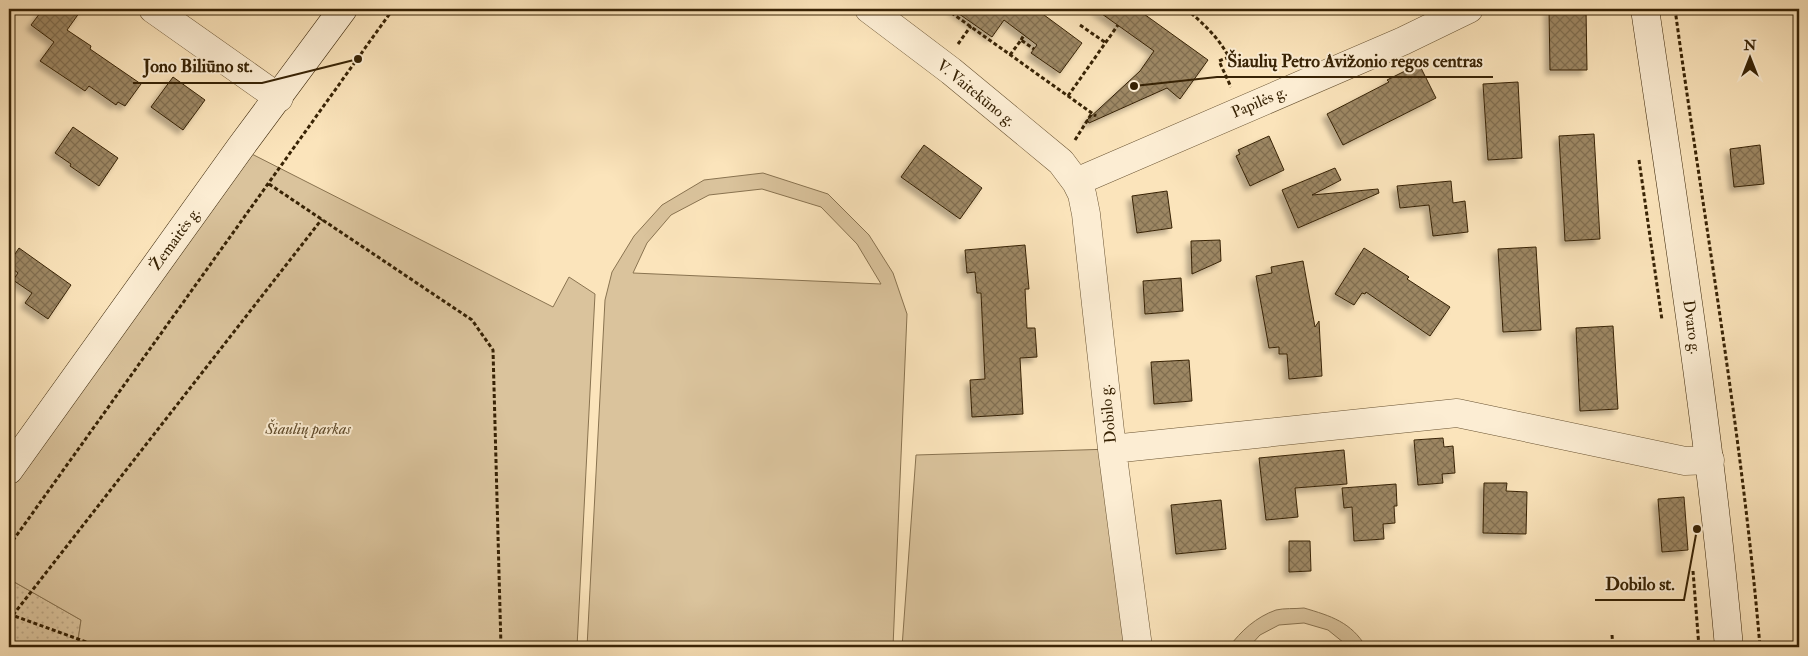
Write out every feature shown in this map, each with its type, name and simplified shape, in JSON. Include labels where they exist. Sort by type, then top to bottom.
[{"type":"street","points":[[153,9],[279,98]]},
{"type":"street","name":"Žemaitės g.","points":[[9,470],[240,148],[279,98],[343,9]]},
{"type":"street","name":"V. Vaitekūno g.","points":[[869,9],[951,72],[1069,172]]},
{"type":"street","name":"Papilės g.","points":[[1069,172],[1242,110],[1395,44],[1469,9]]},
{"type":"street","name":"Dvaro g.","points":[[1644,9],[1682,257],[1710,460],[1729,647]]},
{"type":"street","name":"Dobilo g.","points":[[1069,172],[1082,194],[1086,214],[1112,449],[1138,647]]},
{"type":"street","points":[[1112,449],[1457,413],[1685,461],[1710,460]]},
{"type":"path","points":[[9,546],[393,9]]},
{"type":"path","points":[[946,9],[1096,116]]},
{"type":"path","points":[[1186,9],[1209,28],[1228,57],[1219,61],[1242,110]]},
{"type":"path","points":[[1080,25],[1106,43]]},
{"type":"path","points":[[1068,96],[1118,25]]},
{"type":"path","points":[[1010,55],[1024,35]]},
{"type":"path","points":[[1021,40],[1034,49]]},
{"type":"path","points":[[1069,172],[1092,113]]},
{"type":"path","points":[[1638,151],[1662,323]]},
{"type":"path","points":[[269,184],[472,320],[493,350],[502,647]]},
{"type":"path","points":[[100,647],[11,615],[322,219]]},
{"type":"path","points":[[1693,564],[1699,647]]},
{"type":"path","points":[[1612,635],[1613,647]]},
{"type":"green space","name":"Šiaulių parkas","points":[[240,148],[553,307],[569,277],[595,294],[577,647],[77,647],[81,620],[9,579],[9,470]]},
{"type":"green space","points":[[763,173],[828,194],[869,235],[893,273],[907,314],[893,647],[587,647],[605,300],[612,272],[634,236],[662,205],[704,180]],"holes":[[[762,189],[821,207],[857,244],[881,284],[633,273],[647,243],[671,215],[709,195]]]},
{"type":"green space","points":[[1112,449],[1138,647],[902,647],[916,455]]},
{"type":"green space","points":[[9,579],[81,620],[77,647],[9,647]]},
{"type":"green space","points":[[1304,608],[1340,621],[1354,631],[1366,647],[1349,647],[1328,630],[1304,623],[1279,625],[1260,635],[1249,647],[1229,647],[1244,630],[1262,616],[1276,610]]},
{"type":"building","points":[[43,9],[82,9],[67,30],[91,46],[90,49],[141,84],[125,106],[118,102],[116,105],[89,86],[85,91],[40,61],[54,42],[31,25]]},
{"type":"building","points":[[952,9],[1036,9],[1082,43],[1060,73],[1031,53],[1037,45],[1004,20],[992,37]]},
{"type":"building","points":[[1095,9],[1137,9],[1208,60],[1180,99],[1167,88],[1089,123],[1087,120],[1140,71],[1154,51]]},
{"type":"building","points":[[1549,9],[1586,9],[1587,70],[1550,70]]},
{"type":"building","points":[[1419,64],[1436,98],[1343,145],[1327,114]]},
{"type":"building","points":[[173,77],[205,100],[183,130],[151,107]]},
{"type":"building","points":[[1518,82],[1522,158],[1488,160],[1483,84]]},
{"type":"building","points":[[73,127],[118,158],[99,186],[55,153]]},
{"type":"building","points":[[1594,134],[1600,239],[1565,241],[1559,136]]},
{"type":"building","points":[[1269,136],[1284,170],[1250,186],[1236,156],[1240,154],[1238,150]]},
{"type":"building","points":[[924,145],[982,188],[960,219],[901,177]]},
{"type":"building","points":[[1760,145],[1764,184],[1734,187],[1730,149]]},
{"type":"building","points":[[1335,168],[1341,180],[1312,195],[1378,189],[1379,193],[1298,228],[1282,190]]},
{"type":"building","points":[[1451,181],[1453,203],[1465,201],[1468,232],[1433,236],[1429,205],[1400,208],[1397,186]]},
{"type":"building","points":[[1167,191],[1172,228],[1137,233],[1132,196]]},
{"type":"building","points":[[1220,240],[1221,261],[1192,274],[1191,241]]},
{"type":"building","points":[[1025,245],[1029,289],[1025,289],[1027,328],[1035,328],[1037,357],[1020,358],[1023,414],[972,417],[970,380],[985,379],[981,293],[977,293],[975,272],[967,273],[965,250]]},
{"type":"building","points":[[1536,247],[1541,330],[1503,332],[1498,249]]},
{"type":"building","points":[[19,248],[71,285],[48,319],[25,303],[32,293],[13,280],[18,273],[9,266],[9,263]]},
{"type":"building","points":[[1364,248],[1409,277],[1407,279],[1450,307],[1430,336],[1366,292],[1365,294],[1362,293],[1354,305],[1335,294]]},
{"type":"building","points":[[1303,261],[1315,327],[1319,321],[1322,376],[1289,379],[1287,354],[1279,354],[1279,347],[1269,348],[1256,276],[1272,273],[1271,267]]},
{"type":"building","points":[[1181,278],[1183,311],[1145,314],[1143,281]]},
{"type":"building","points":[[1613,326],[1618,409],[1580,411],[1576,328]]},
{"type":"building","points":[[1189,360],[1192,401],[1154,404],[1151,362]]},
{"type":"building","points":[[1443,438],[1444,447],[1453,446],[1455,473],[1442,474],[1443,483],[1418,485],[1414,440]]},
{"type":"building","points":[[1344,450],[1347,484],[1295,488],[1298,517],[1266,520],[1259,458]]},
{"type":"building","points":[[1484,483],[1507,483],[1506,491],[1527,492],[1526,534],[1483,533]]},
{"type":"building","points":[[1396,484],[1397,506],[1394,506],[1395,523],[1383,524],[1384,539],[1354,541],[1352,507],[1344,508],[1342,488]]},
{"type":"building","points":[[1684,497],[1688,550],[1662,552],[1658,499]]},
{"type":"building","points":[[1221,500],[1226,549],[1176,554],[1171,505]]},
{"type":"building","points":[[1289,541],[1310,541],[1311,571],[1289,572]]},
{"type":"place","name":"Jono Biliūno st.","points":[[358,59]]},
{"type":"place","name":"Šiaulių Petro Avižonio regos centras","points":[[1134,86]]},
{"type":"place","name":"Dobilo st.","points":[[1697,529]]}]
